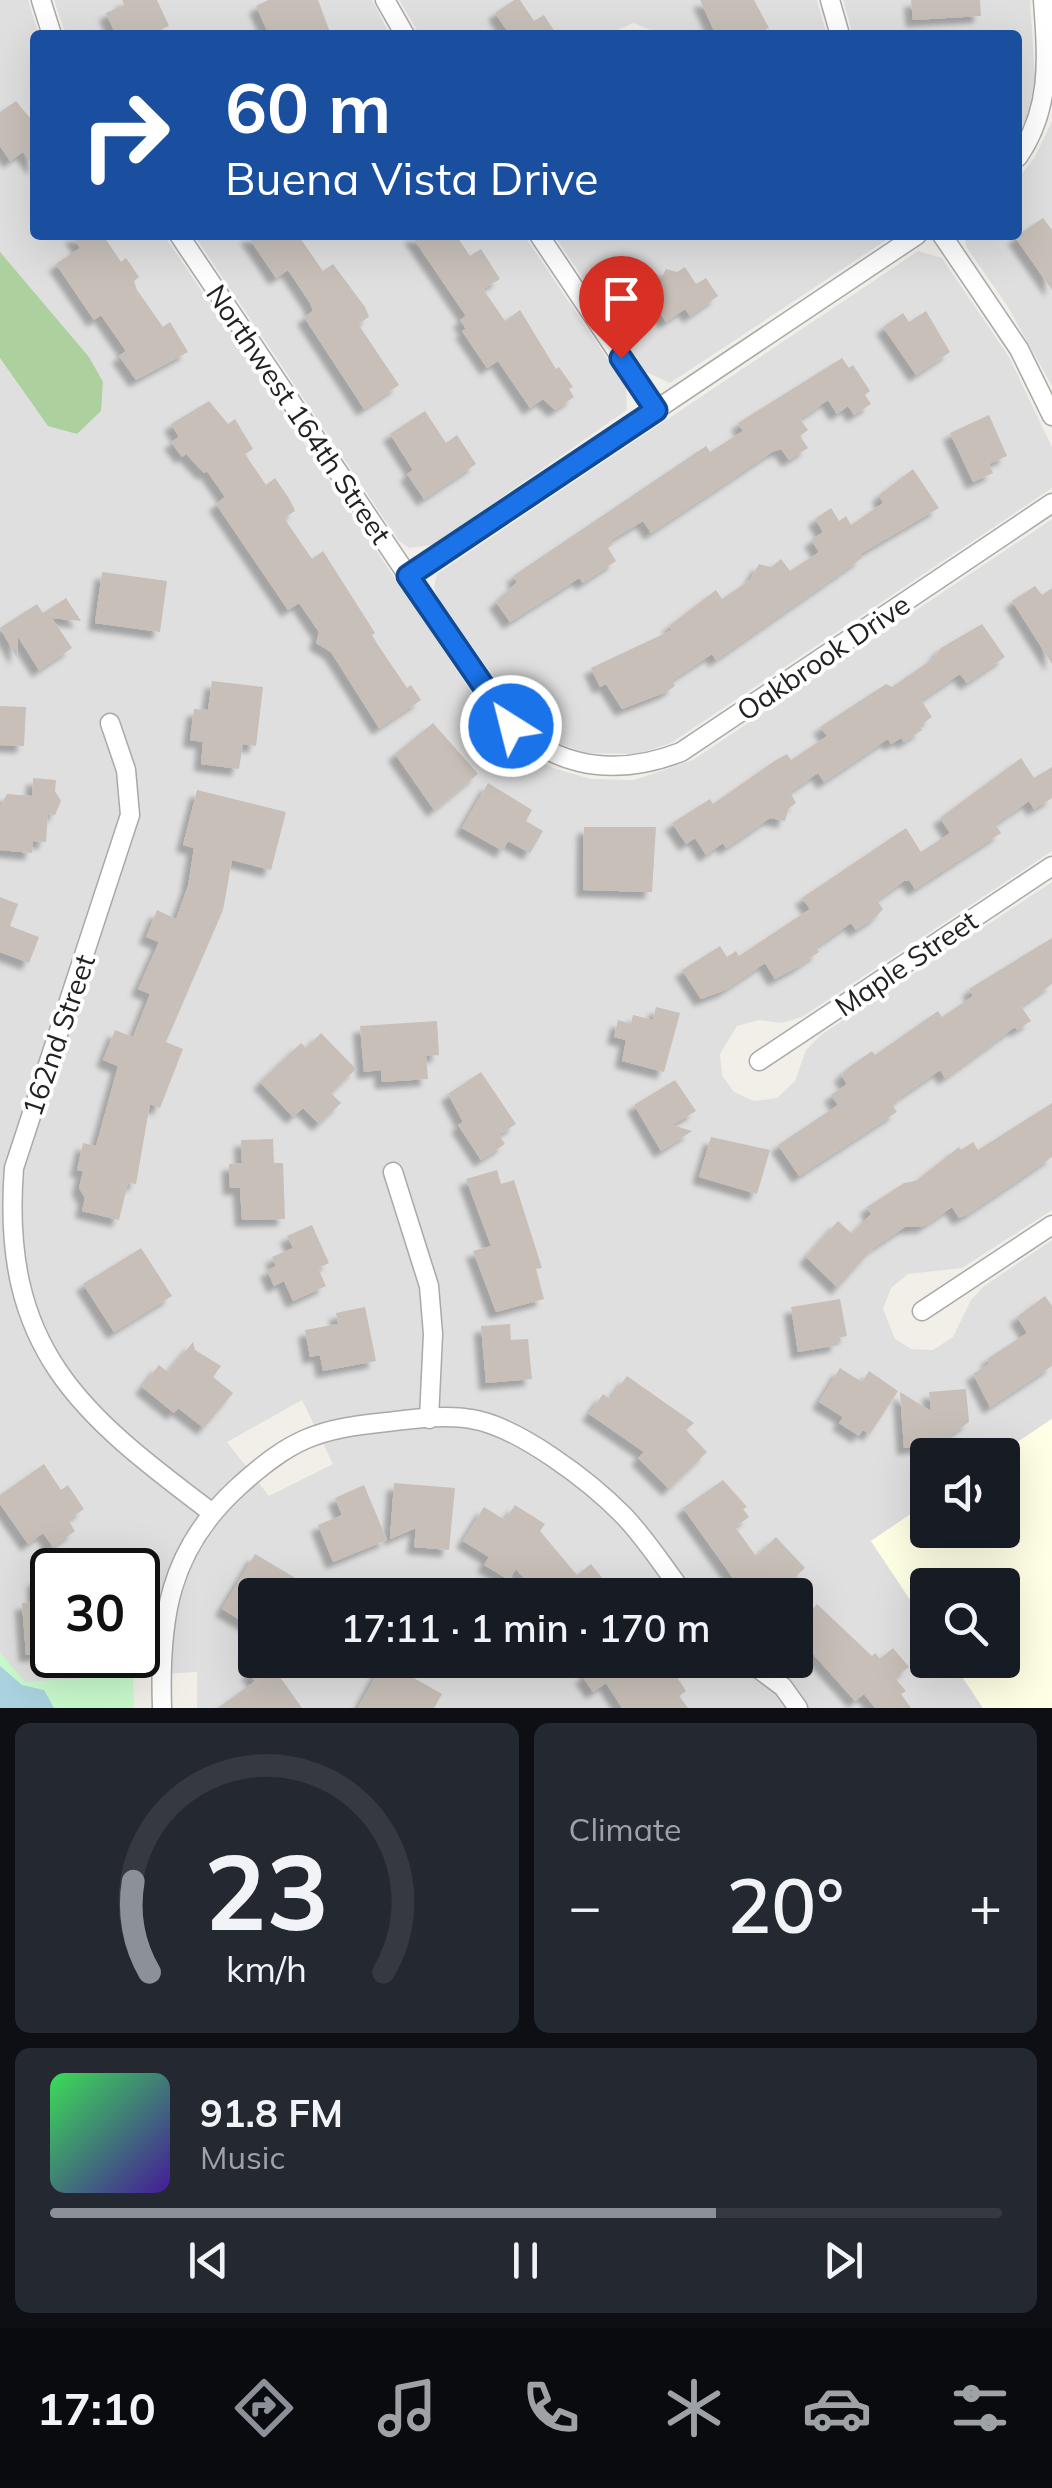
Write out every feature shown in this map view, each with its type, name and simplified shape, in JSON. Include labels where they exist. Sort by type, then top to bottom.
[{"type":"street","points":[[41,0],[50,30]]},
{"type":"street","points":[[385,0],[401,30]]},
{"type":"street","points":[[830,0],[839,30]]},
{"type":"street","points":[[1022,150],[1031,138],[1044,100],[1048,62],[1043,0]]},
{"type":"street","name":"Northwest 164th Street","points":[[182,240],[511,726],[542,749],[578,763]]},
{"type":"street","points":[[542,240],[656,410]]},
{"type":"street","points":[[408,576],[909,240]]},
{"type":"street","points":[[945,240],[1019,349],[1052,416]]},
{"type":"street","name":"Oakbrook Drive","points":[[578,763],[631,767],[681,752],[1052,504]]},
{"type":"street","name":"162nd Street","points":[[110,723],[126,770],[130,815],[14,1168],[5,1269],[60,1386],[117,1442],[211,1512]]},
{"type":"street","name":"Maple Street","points":[[759,1061],[1052,866]]},
{"type":"street","points":[[392,1172],[430,1286],[433,1334],[428,1419]]},
{"type":"street","points":[[922,1312],[1052,1225]]},
{"type":"street","points":[[162,1708],[162,1630],[185,1553],[211,1512],[277,1451],[318,1432],[472,1418],[522,1438],[624,1516],[672,1578]]},
{"type":"street","points":[[771,1678],[798,1708]]},
{"type":"shaded area","points":[[0,0],[28,0],[37,30],[30,30],[30,240],[167,240],[491,721],[519,749],[553,768],[591,779],[634,780],[693,760],[1052,519],[1052,851],[802,1017],[782,1023],[759,1020],[737,1026],[720,1054],[722,1075],[734,1092],[754,1101],[777,1098],[795,1081],[806,1050],[821,1035],[1052,882],[1052,1210],[962,1268],[908,1274],[891,1288],[883,1309],[895,1339],[911,1349],[933,1350],[953,1337],[971,1300],[983,1287],[1052,1240],[1052,1419],[1020,1440],[910,1438],[910,1515],[871,1541],[910,1600],[910,1678],[963,1678],[983,1708],[197,1708],[197,1672],[160,1674],[160,1548],[30,1548],[30,1678],[93,1678],[24,1682],[0,1652]],"holes":[[[302,1400],[333,1464],[269,1496],[227,1442]]]},
{"type":"shaded area","points":[[54,0],[372,0],[387,30],[64,30]]},
{"type":"shaded area","points":[[399,0],[817,0],[826,30],[650,30],[633,23],[618,30],[417,30]]},
{"type":"shaded area","points":[[843,0],[1030,0],[1035,78],[1022,127],[1022,30],[852,30]]},
{"type":"shaded area","points":[[1052,121],[1052,386],[965,240],[1022,240],[1022,173],[1035,157]]},
{"type":"shaded area","points":[[197,240],[527,240],[626,387],[627,410],[433,545],[409,548],[399,541]]},
{"type":"shaded area","points":[[557,240],[886,240],[670,383],[646,372]]},
{"type":"shaded area","points":[[918,251],[942,258],[1009,357],[1052,447],[1052,488],[671,743],[638,754],[586,753],[553,741],[525,721],[438,598],[434,587],[437,574]]},
{"type":"shaded area","points":[[1052,1419],[1052,1708],[983,1708],[963,1678],[1020,1678],[1020,1568],[910,1568],[910,1600],[871,1541],[910,1515],[910,1548],[1020,1548],[1020,1440]]},
{"type":"green space","points":[[0,252],[89,357],[103,382],[101,411],[77,434],[48,426],[0,358]]},
{"type":"green space","points":[[0,1652],[25,1682],[133,1678],[134,1708],[0,1708]]},
{"type":"water","points":[[0,1666],[22,1685],[44,1690],[54,1708],[0,1708]]},
{"type":"building","points":[[122,0],[157,0],[169,26],[160,30],[114,30],[106,13],[124,5]]},
{"type":"building","points":[[268,0],[318,0],[329,30],[267,30],[256,6]]},
{"type":"building","points":[[520,0],[534,21],[544,15],[554,30],[507,30],[495,13]]},
{"type":"building","points":[[700,0],[754,0],[769,28],[765,30],[714,30]]},
{"type":"building","points":[[911,0],[980,0],[981,16],[913,20]]},
{"type":"building","points":[[16,101],[30,118],[30,162],[23,152],[10,161],[0,146],[0,112]]},
{"type":"building","points":[[1043,218],[1052,230],[1052,290],[1017,240],[1022,240],[1022,232]]},
{"type":"building","points":[[75,240],[106,240],[121,262],[126,258],[139,277],[134,281],[137,290],[163,327],[170,322],[188,352],[136,380],[119,356],[126,351],[101,315],[94,320],[56,264],[80,248]]},
{"type":"building","points":[[250,240],[301,240],[323,271],[333,264],[365,307],[369,317],[358,324],[399,385],[364,409],[304,317],[313,311],[288,270],[276,278]]},
{"type":"building","points":[[414,240],[459,240],[470,256],[481,249],[500,279],[483,289],[505,321],[520,310],[556,369],[559,367],[573,387],[569,389],[574,397],[555,410],[543,399],[530,408],[498,361],[487,368],[462,331],[466,329],[460,320],[466,316]]},
{"type":"building","points":[[685,267],[696,284],[706,278],[718,296],[690,316],[685,309],[666,322],[647,292],[658,284],[666,269],[677,272]]},
{"type":"building","points":[[926,311],[950,352],[916,375],[883,327],[903,313],[909,322]]},
{"type":"building","points":[[842,358],[849,368],[853,365],[870,391],[865,395],[871,404],[854,415],[848,406],[837,414],[828,400],[800,419],[808,430],[800,436],[808,448],[789,460],[781,449],[772,452],[651,533],[643,521],[611,540],[613,544],[608,548],[616,561],[583,583],[579,578],[510,622],[496,602],[517,582],[513,576],[706,446],[710,452],[743,431],[738,423]]},
{"type":"building","points":[[209,401],[228,424],[235,419],[253,449],[245,454],[266,485],[275,478],[290,500],[295,511],[284,518],[312,559],[323,551],[375,633],[372,635],[378,645],[407,688],[411,685],[421,700],[379,728],[331,652],[316,643],[319,632],[299,603],[288,610],[216,504],[225,497],[207,471],[204,473],[186,454],[182,457],[171,442],[179,437],[171,424]]},
{"type":"building","points":[[425,411],[446,443],[457,435],[476,464],[424,499],[407,474],[413,470],[390,434]]},
{"type":"building","points":[[989,415],[1007,456],[989,464],[993,473],[973,482],[950,433]]},
{"type":"building","points":[[913,469],[939,508],[860,554],[862,558],[716,660],[712,654],[672,680],[675,686],[666,692],[622,709],[606,684],[600,687],[591,668],[672,630],[669,626],[716,590],[722,599],[750,580],[759,564],[771,567],[781,559],[790,571],[819,552],[811,540],[823,532],[815,519],[831,508],[839,521],[846,516],[851,525],[883,503],[879,495]]},
{"type":"building","points":[[102,572],[167,581],[160,632],[95,623]]},
{"type":"building","points":[[1035,586],[1042,595],[1052,588],[1052,664],[1012,601]]},
{"type":"building","points":[[66,598],[81,621],[52,618],[72,648],[39,670],[18,637],[17,658],[0,628],[37,604],[43,613]]},
{"type":"building","points":[[982,624],[1005,657],[967,683],[960,674],[921,700],[932,717],[919,726],[922,730],[904,742],[901,738],[891,744],[888,739],[824,782],[818,773],[790,792],[796,803],[788,809],[785,821],[770,818],[726,848],[723,843],[706,855],[695,838],[686,844],[672,823],[710,799],[713,804],[787,754],[791,760],[827,736],[820,727],[886,684],[892,687],[934,658],[941,648]]},
{"type":"building","points":[[212,681],[263,687],[256,746],[243,744],[239,769],[201,764],[203,742],[190,740],[194,709],[208,710]]},
{"type":"building","points":[[0,706],[26,707],[24,746],[0,745]]},
{"type":"building","points":[[433,723],[478,774],[434,810],[395,754]]},
{"type":"building","points":[[1021,758],[1034,778],[1052,767],[1052,798],[1034,809],[1029,801],[995,824],[1001,833],[915,889],[909,880],[904,881],[877,900],[883,909],[876,917],[856,930],[851,923],[816,947],[819,952],[799,966],[775,979],[765,963],[725,990],[701,999],[682,970],[720,946],[727,957],[736,951],[739,956],[810,909],[802,898],[906,828],[921,852],[950,833],[940,818]]},
{"type":"building","points":[[33,778],[56,780],[55,791],[61,801],[55,815],[48,814],[46,842],[33,841],[32,853],[0,850],[0,807],[7,794],[32,796]]},
{"type":"building","points":[[488,783],[532,810],[526,821],[543,831],[530,853],[508,841],[503,851],[462,828]]},
{"type":"building","points":[[197,790],[286,812],[271,870],[232,860],[223,910],[166,1042],[183,1049],[160,1108],[150,1104],[136,1184],[128,1183],[119,1220],[82,1211],[85,1198],[79,1188],[83,1171],[77,1170],[83,1143],[96,1146],[118,1066],[103,1060],[115,1030],[133,1037],[150,994],[138,989],[159,942],[146,937],[157,910],[176,919],[188,886],[194,848],[183,845]]},
{"type":"building","points":[[584,827],[656,827],[652,892],[583,890]]},
{"type":"building","points":[[0,897],[18,904],[10,926],[39,937],[29,963],[0,952]]},
{"type":"building","points":[[1052,938],[1052,984],[1021,1006],[1031,1021],[1017,1030],[1015,1027],[945,1078],[940,1070],[902,1096],[893,1106],[897,1112],[799,1176],[778,1145],[838,1105],[831,1095],[847,1084],[841,1075],[848,1068],[872,1051],[875,1055],[938,1011],[942,1017],[973,996],[969,989]]},
{"type":"building","points":[[656,1007],[680,1013],[664,1072],[622,1061],[626,1040],[614,1037],[618,1020],[631,1024],[633,1015],[653,1020]]},
{"type":"building","points":[[437,1021],[439,1055],[426,1056],[428,1079],[382,1082],[381,1070],[364,1072],[360,1026]]},
{"type":"building","points":[[321,1033],[356,1069],[331,1093],[341,1103],[319,1124],[303,1108],[293,1117],[260,1082],[301,1043],[306,1048]]},
{"type":"building","points":[[481,1072],[516,1124],[499,1135],[505,1144],[481,1160],[458,1125],[463,1122],[448,1094]]},
{"type":"building","points":[[675,1080],[696,1111],[672,1125],[692,1131],[661,1151],[634,1105]]},
{"type":"building","points":[[1052,1103],[1052,1157],[968,1214],[959,1218],[952,1207],[924,1226],[905,1227],[873,1248],[838,1288],[806,1257],[838,1221],[852,1234],[871,1214],[867,1207],[904,1183],[916,1181],[959,1147],[961,1150],[973,1142],[978,1150]]},
{"type":"building","points":[[711,1137],[770,1150],[757,1194],[699,1177]]},
{"type":"building","points":[[273,1139],[274,1163],[283,1163],[285,1219],[242,1220],[240,1188],[230,1188],[229,1164],[242,1163],[241,1140]]},
{"type":"building","points":[[497,1170],[501,1184],[514,1180],[542,1268],[536,1269],[544,1299],[496,1312],[473,1251],[491,1246],[466,1179]]},
{"type":"building","points":[[312,1225],[329,1263],[318,1268],[326,1286],[293,1301],[284,1281],[274,1286],[267,1270],[276,1266],[272,1257],[293,1248],[287,1236]]},
{"type":"building","points":[[141,1248],[172,1296],[114,1332],[83,1284]]},
{"type":"building","points":[[1045,1296],[1052,1306],[1052,1366],[990,1407],[973,1374],[990,1363],[987,1359],[1027,1333],[1017,1317]]},
{"type":"building","points":[[840,1299],[847,1336],[837,1338],[838,1345],[798,1352],[791,1307]]},
{"type":"building","points":[[365,1307],[376,1361],[323,1371],[320,1355],[310,1357],[305,1330],[338,1324],[336,1313]]},
{"type":"building","points":[[510,1324],[511,1340],[528,1339],[532,1379],[486,1383],[481,1326]]},
{"type":"building","points":[[193,1342],[195,1350],[221,1366],[213,1377],[233,1393],[204,1428],[178,1408],[174,1413],[142,1387],[159,1365],[168,1372]]},
{"type":"building","points":[[840,1368],[862,1382],[869,1371],[898,1391],[870,1434],[863,1430],[859,1436],[839,1423],[843,1417],[819,1402]]},
{"type":"building","points":[[627,1376],[694,1423],[686,1430],[707,1452],[669,1489],[638,1458],[644,1452],[589,1414],[603,1394],[610,1399]]},
{"type":"building","points":[[966,1389],[969,1422],[946,1438],[910,1438],[910,1447],[904,1448],[900,1392],[931,1411],[929,1392]]},
{"type":"building","points":[[44,1464],[61,1490],[68,1485],[84,1509],[68,1520],[75,1531],[53,1547],[43,1533],[28,1544],[0,1504],[0,1495]]},
{"type":"building","points":[[723,1480],[747,1507],[743,1509],[749,1517],[735,1527],[756,1556],[776,1537],[805,1568],[794,1578],[733,1578],[683,1508]]},
{"type":"building","points":[[394,1483],[455,1488],[449,1550],[414,1547],[416,1528],[390,1539]]},
{"type":"building","points":[[364,1485],[387,1540],[333,1562],[318,1525],[342,1515],[335,1498]]},
{"type":"building","points":[[515,1505],[545,1524],[540,1531],[577,1575],[591,1564],[602,1578],[524,1578],[516,1569],[510,1578],[506,1578],[484,1565],[489,1557],[463,1541],[484,1507],[505,1520]]},
{"type":"building","points":[[255,1554],[295,1578],[241,1578]]},
{"type":"building","points":[[238,1582],[238,1619],[222,1609]]},
{"type":"building","points":[[30,1602],[30,1655],[26,1655],[22,1603]]},
{"type":"building","points":[[817,1604],[872,1656],[875,1653],[880,1659],[893,1648],[909,1667],[895,1678],[906,1691],[901,1694],[911,1708],[875,1708],[864,1694],[855,1701],[813,1654],[813,1609]]},
{"type":"building","points":[[253,1678],[281,1678],[302,1708],[218,1708],[255,1681]]},
{"type":"building","points":[[375,1678],[414,1678],[442,1694],[434,1708],[358,1708]]},
{"type":"building","points":[[583,1678],[678,1678],[686,1691],[679,1696],[688,1708],[622,1708],[606,1683],[593,1692]]},
{"type":"route","points":[[511,726],[408,576],[656,410],[621,358]]}]
